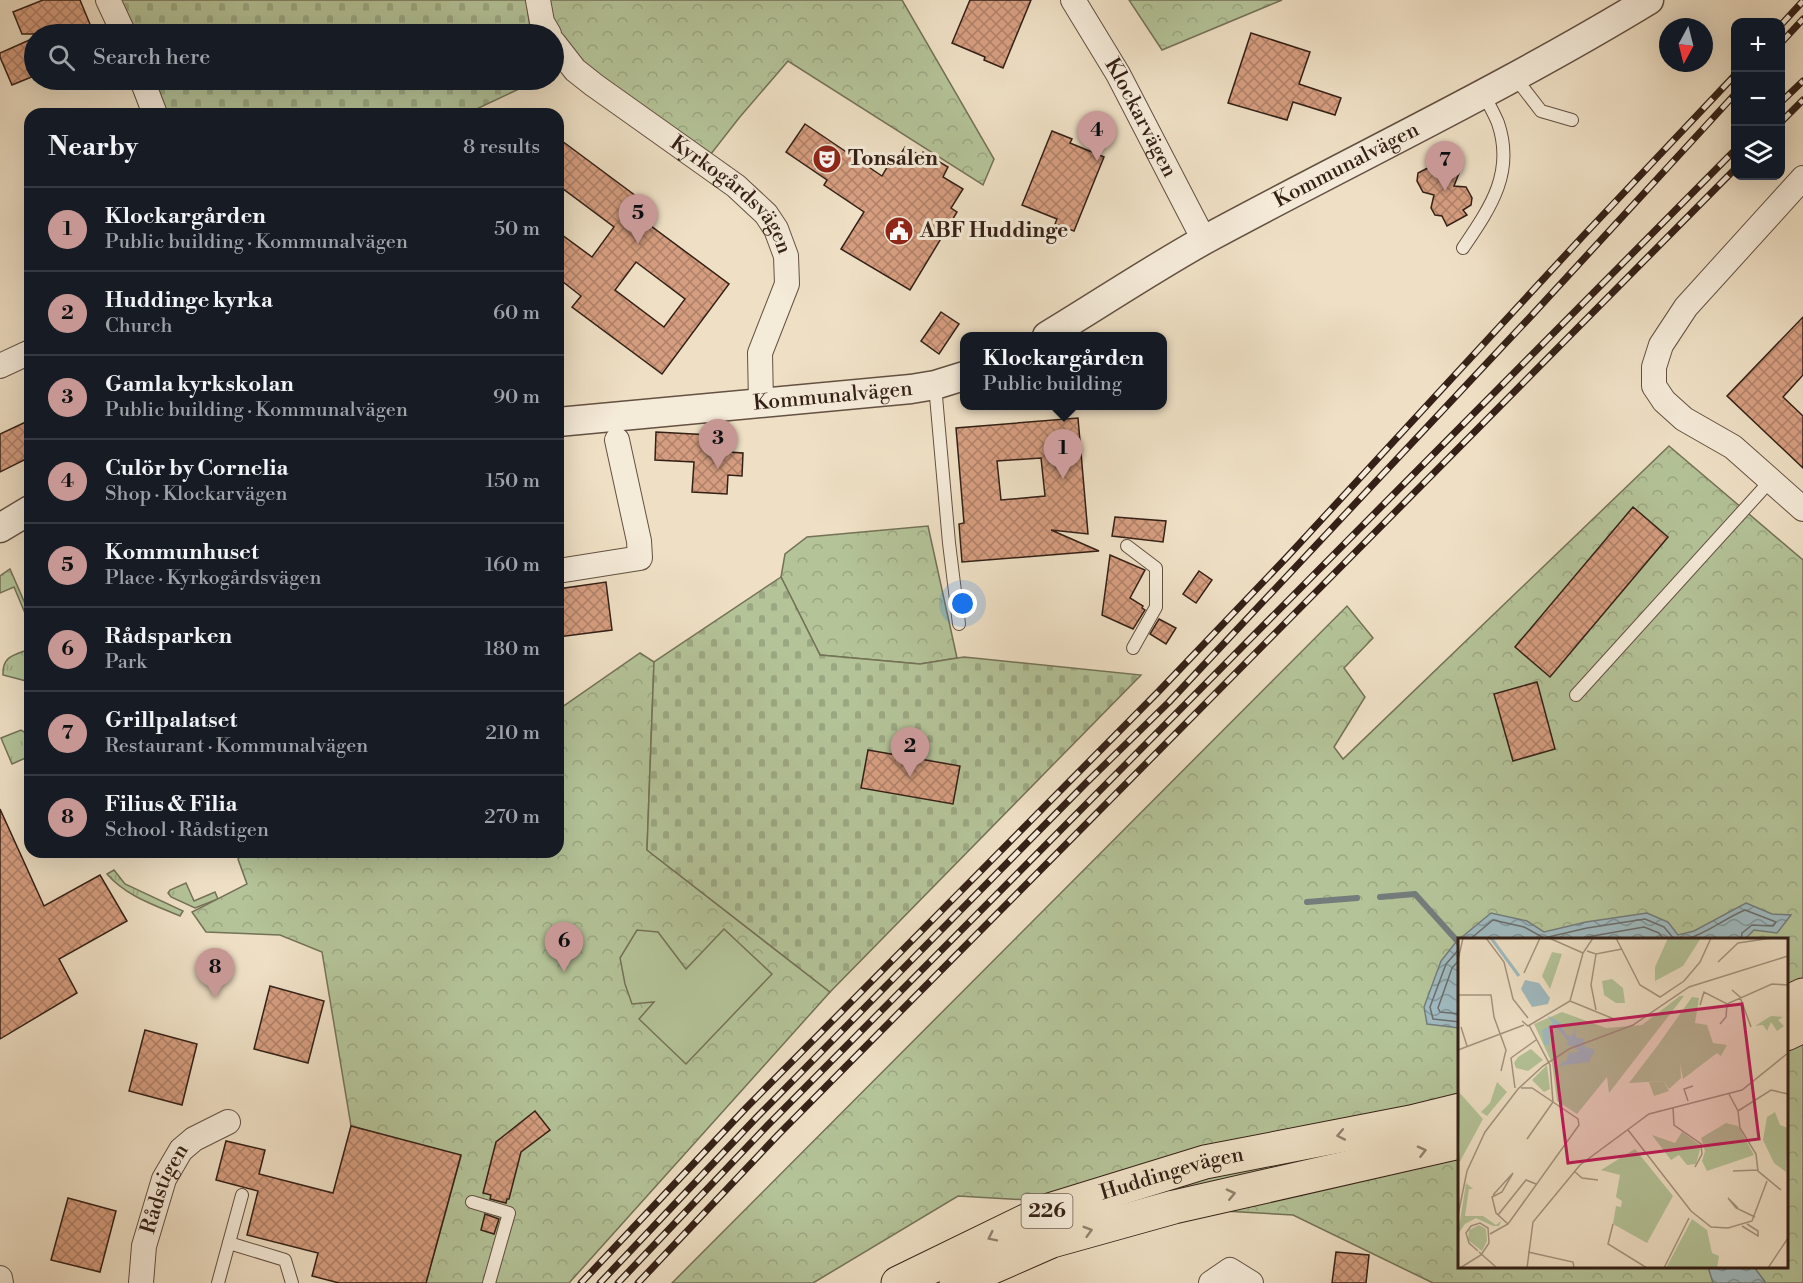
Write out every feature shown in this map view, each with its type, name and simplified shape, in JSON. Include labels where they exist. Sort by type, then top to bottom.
[{"type":"main road","points":[[1788,1002],[1803,995]]},
{"type":"main road","points":[[1788,1033],[1803,1026]]},
{"type":"main road","name":"Huddingevägen","points":[[898,1283],[1046,1211],[1205,1162],[1411,1122],[1458,1110]]},
{"type":"main road","name":"Huddingevägen","points":[[956,1283],[1052,1241],[1174,1207],[1458,1142]]},
{"type":"street","points":[[108,0],[119,24]]},
{"type":"street","points":[[538,0],[543,24]]},
{"type":"street","name":"Klockarvägen","points":[[1073,0],[1118,74],[1204,240]]},
{"type":"street","name":"Kommunalvägen","points":[[1054,332],[1204,240],[1598,31],[1649,0]]},
{"type":"street","name":"Kyrkogårdsvägen","points":[[564,56],[575,70],[594,85],[736,186],[766,214],[776,229],[786,256],[787,285],[760,353],[761,402]]},
{"type":"street","points":[[146,90],[153,108]]},
{"type":"street","points":[[1803,178],[1686,307],[1661,345],[1654,367],[1654,386],[1664,401],[1684,418],[1733,447],[1803,509]]},
{"type":"street","points":[[0,366],[24,355]]},
{"type":"street","name":"Kommunalvägen","points":[[564,421],[935,385],[960,377]]},
{"type":"street","points":[[564,570],[640,558],[639,541],[617,440]]},
{"type":"street","points":[[0,528],[24,514]]},
{"type":"street","name":"Rådstigen","points":[[141,1283],[144,1246],[164,1179],[181,1150],[194,1139],[228,1122]]},
{"type":"street","points":[[1211,1283],[1230,1270],[1251,1283]]},
{"type":"street","points":[[0,1278],[1,1283]]},
{"type":"lane","points":[[1514,76],[1541,111],[1572,120]]},
{"type":"lane","points":[[1463,248],[1488,211],[1504,169],[1502,138],[1497,121],[1483,93]]},
{"type":"lane","points":[[935,385],[949,543],[959,624]]},
{"type":"lane","points":[[1576,695],[1771,480]]},
{"type":"lane","points":[[1127,546],[1156,568],[1156,607],[1133,648]]},
{"type":"lane","points":[[218,1283],[242,1195]]},
{"type":"lane","points":[[472,1202],[509,1213],[489,1283]]},
{"type":"lane","points":[[229,1243],[285,1260],[292,1283]]},
{"type":"green space","points":[[120,0],[526,0],[530,24],[129,24]]},
{"type":"green space","points":[[550,0],[902,0],[994,159],[983,185],[788,61],[707,159],[568,51],[564,44],[564,24],[554,24],[546,10]]},
{"type":"green space","points":[[1129,0],[1282,0],[1162,50]]},
{"type":"green space","points":[[154,90],[517,90],[479,108],[161,108]]},
{"type":"green space","points":[[1669,446],[1803,560],[1803,1283],[1433,1283],[1293,1215],[958,1196],[813,1283],[672,1283],[1347,606],[1373,638],[1344,668],[1365,697],[1334,747],[1343,759]]},
{"type":"green space","points":[[928,526],[957,658],[920,664],[820,655],[781,577],[785,554],[807,537]]},
{"type":"green space","points":[[10,569],[24,601],[24,611],[14,587],[0,593],[0,576]]},
{"type":"green space","points":[[781,577],[820,655],[920,664],[964,657],[1141,675],[830,992],[647,850],[654,662]]},
{"type":"green space","points":[[24,651],[24,680],[3,675],[7,660]]},
{"type":"green space","points":[[640,653],[654,662],[647,850],[830,992],[569,1283],[426,1283],[461,1156],[351,1126],[322,952],[280,935],[206,932],[192,912],[247,884],[239,858],[564,858],[564,706]]},
{"type":"green space","points":[[21,730],[24,732],[24,759],[12,764],[1,738]]},
{"type":"green space","points":[[114,870],[125,884],[183,911],[180,916],[141,899],[123,888],[107,874]]},
{"type":"green space","points":[[186,883],[194,901],[215,892],[218,899],[195,908],[171,897],[168,893]]},
{"type":"green space","points":[[724,929],[772,974],[686,1064],[639,1019],[654,1002],[632,1004],[620,958],[637,930],[658,932],[686,969]]},
{"type":"water","points":[[1746,903],[1772,914],[1791,915],[1777,933],[1754,930],[1746,938],[1461,938],[1491,913],[1527,921],[1544,932],[1586,922],[1647,913],[1668,922],[1678,935],[1694,931]]},
{"type":"water","points":[[1458,940],[1458,1028],[1427,1024],[1424,1007],[1441,961]]},
{"type":"water","points":[[1708,1268],[1755,1268],[1766,1283],[1713,1283]]},
{"type":"building","points":[[43,0],[80,0],[90,24],[24,24],[24,34],[22,34],[13,12]]},
{"type":"building","points":[[970,0],[1031,0],[1003,68],[984,60],[985,57],[952,43]]},
{"type":"building","points":[[1251,33],[1310,52],[1299,84],[1341,98],[1335,115],[1293,102],[1287,120],[1228,103]]},
{"type":"building","points":[[24,42],[24,80],[12,85],[0,53]]},
{"type":"building","name":"ABF Huddinge","points":[[805,124],[882,176],[894,155],[899,157],[905,147],[921,156],[923,152],[948,167],[943,177],[963,189],[951,208],[957,212],[910,290],[841,249],[864,212],[824,185],[827,180],[786,152]]},
{"type":"building","points":[[1052,131],[1072,139],[1070,143],[1104,157],[1074,231],[1055,224],[1057,219],[1022,205]]},
{"type":"building","points":[[564,142],[656,211],[647,223],[729,284],[662,374],[572,307],[581,296],[564,283],[564,236],[592,257],[614,227],[564,190]],"holes":[[[636,262],[685,299],[664,327],[615,290]]]},
{"type":"building","points":[[1443,160],[1452,162],[1459,173],[1454,186],[1466,187],[1472,198],[1471,205],[1463,210],[1467,215],[1447,226],[1442,216],[1435,215],[1431,208],[1434,195],[1423,192],[1417,181],[1418,173]]},
{"type":"building","points":[[941,312],[959,324],[939,354],[921,341]]},
{"type":"building","points":[[1803,317],[1803,375],[1783,397],[1803,416],[1803,468],[1727,396]]},
{"type":"building","points":[[1078,418],[1088,534],[1051,530],[1099,551],[962,562],[959,524],[964,523],[956,428]],"holes":[[[1041,458],[1045,496],[1001,500],[997,461]]]},
{"type":"building","points":[[24,423],[24,460],[0,472],[0,434]]},
{"type":"building","points":[[656,432],[730,436],[729,452],[743,453],[742,476],[728,475],[727,494],[692,492],[694,462],[655,460]]},
{"type":"building","points":[[1633,507],[1668,537],[1550,677],[1515,647]]},
{"type":"building","points":[[1115,517],[1166,521],[1163,542],[1112,536]]},
{"type":"building","points":[[1110,555],[1145,570],[1130,598],[1143,606],[1145,610],[1133,629],[1102,615]]},
{"type":"building","points":[[1199,571],[1212,580],[1196,603],[1183,594]]},
{"type":"building","points":[[606,582],[612,630],[564,636],[564,588]]},
{"type":"building","points":[[1159,619],[1176,628],[1166,644],[1150,634]]},
{"type":"building","points":[[1537,682],[1555,749],[1513,761],[1494,694]]},
{"type":"building","points":[[868,750],[960,766],[953,804],[861,788]]},
{"type":"building","points":[[0,809],[44,906],[100,875],[127,921],[59,959],[77,993],[0,1039]]},
{"type":"building","points":[[270,986],[324,1001],[308,1063],[254,1049]]},
{"type":"building","points":[[145,1030],[197,1044],[182,1105],[129,1091]]},
{"type":"building","points":[[535,1111],[550,1130],[521,1152],[506,1203],[490,1199],[491,1195],[483,1193],[496,1142]]},
{"type":"building","points":[[351,1126],[461,1155],[426,1283],[339,1283],[312,1276],[318,1253],[247,1235],[258,1191],[216,1180],[226,1141],[265,1150],[259,1174],[333,1193]]},
{"type":"building","points":[[68,1198],[116,1211],[100,1272],[51,1260]]},
{"type":"building","points":[[485,1214],[499,1219],[494,1234],[481,1230]]},
{"type":"building","points":[[1336,1252],[1369,1255],[1366,1283],[1332,1283]]},
{"type":"waterway","points":[[1380,897],[1415,894],[1458,942]]},
{"type":"waterway","points":[[1307,902],[1357,898]]},
{"type":"railway","points":[[1785,21],[1803,1]]},
{"type":"railway","points":[[1785,39],[1803,19]]},
{"type":"railway","points":[[581,1283],[746,1108],[1159,691],[1288,556],[1731,79]]},
{"type":"railway","points":[[1785,98],[1803,81]]},
{"type":"railway","points":[[600,1283],[757,1117],[1087,782],[1169,702],[1533,314],[1731,98]]},
{"type":"railway","points":[[1785,118],[1803,100]]},
{"type":"railway","points":[[618,1283],[767,1126],[1731,154]]},
{"type":"railway","points":[[638,1283],[778,1135],[1731,173]]},
{"type":"place","name":"Tonsalen","points":[[827,159]]},
{"type":"place","name":"Culör by Cornelia","points":[[1097,161]]},
{"type":"place","name":"Grillpalatset","points":[[1445,191]]},
{"type":"place","name":"ABF Huddinge","points":[[899,231]]},
{"type":"place","name":"Kommunhuset","points":[[638,244]]},
{"type":"place","name":"Gamla kyrkskolan","points":[[718,469]]},
{"type":"place","name":"Klockargården","points":[[1063,479]]},
{"type":"place","name":"Huddinge kyrka","points":[[910,777]]},
{"type":"place","name":"Rådsparken","points":[[564,972]]},
{"type":"place","name":"Filius & Filia","points":[[215,998]]}]
